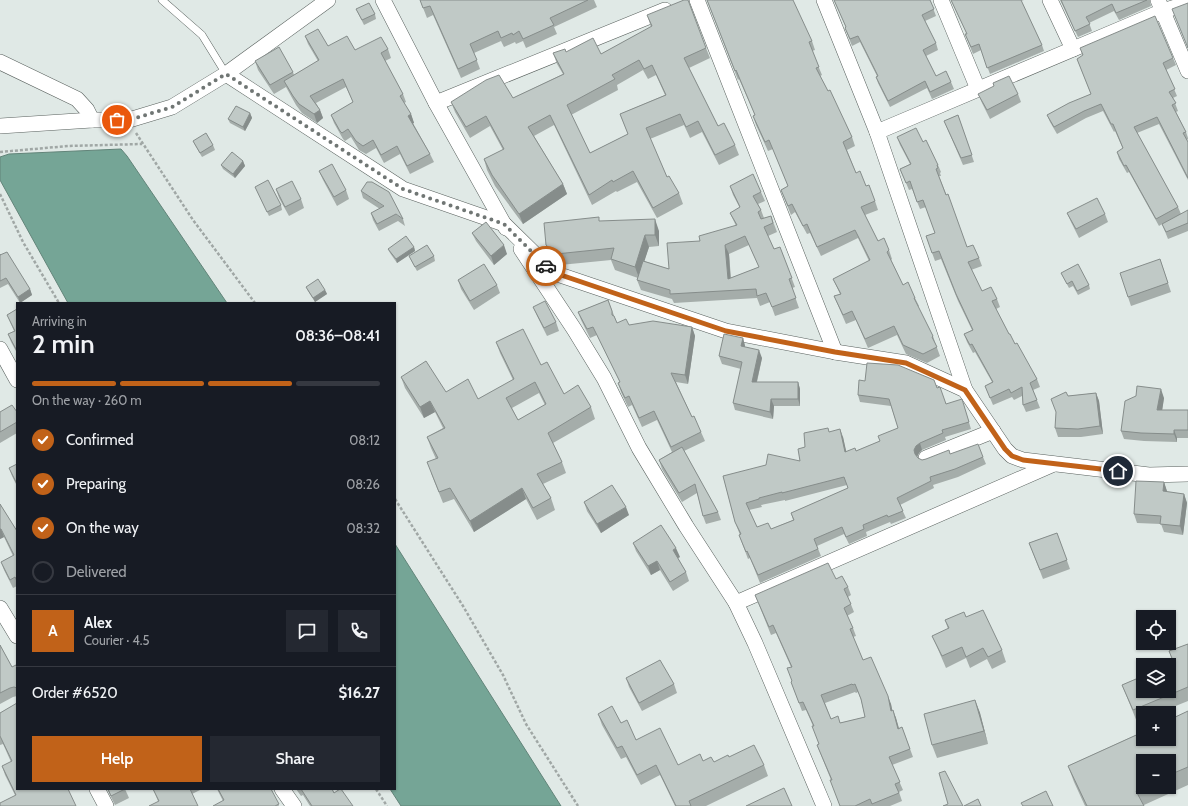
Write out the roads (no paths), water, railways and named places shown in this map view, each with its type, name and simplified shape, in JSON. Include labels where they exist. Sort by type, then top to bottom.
[{"type":"street","points":[[0,126],[92,120],[129,120],[172,107],[226,74],[328,0]]},
{"type":"street","points":[[383,0],[436,103],[504,224],[574,329],[604,378],[639,448],[686,526],[736,603],[755,643],[824,806]]},
{"type":"street","points":[[824,0],[877,132],[965,390],[1005,449],[1012,456],[1023,460],[1149,475],[1188,474]]},
{"type":"street","points":[[941,0],[978,89]]},
{"type":"street","points":[[1050,0],[1073,49]]},
{"type":"street","points":[[436,103],[687,2],[835,352]]},
{"type":"street","points":[[877,132],[1073,49],[1161,6],[1188,3]]},
{"type":"street","points":[[1161,6],[1188,71]]},
{"type":"street","points":[[0,62],[77,99],[87,110],[92,120]]},
{"type":"street","points":[[226,74],[403,189],[504,224],[552,271],[558,274],[726,331],[835,352],[906,363],[965,390]]},
{"type":"street","points":[[0,349],[16,378]]},
{"type":"street","points":[[926,458],[993,431]]},
{"type":"street","points":[[736,603],[1055,464]]},
{"type":"street","points":[[0,608],[16,634]]},
{"type":"street","points":[[98,790],[106,806]]},
{"type":"street","points":[[283,790],[294,806]]},
{"type":"lane","points":[[162,0],[202,35],[226,74]]}]
